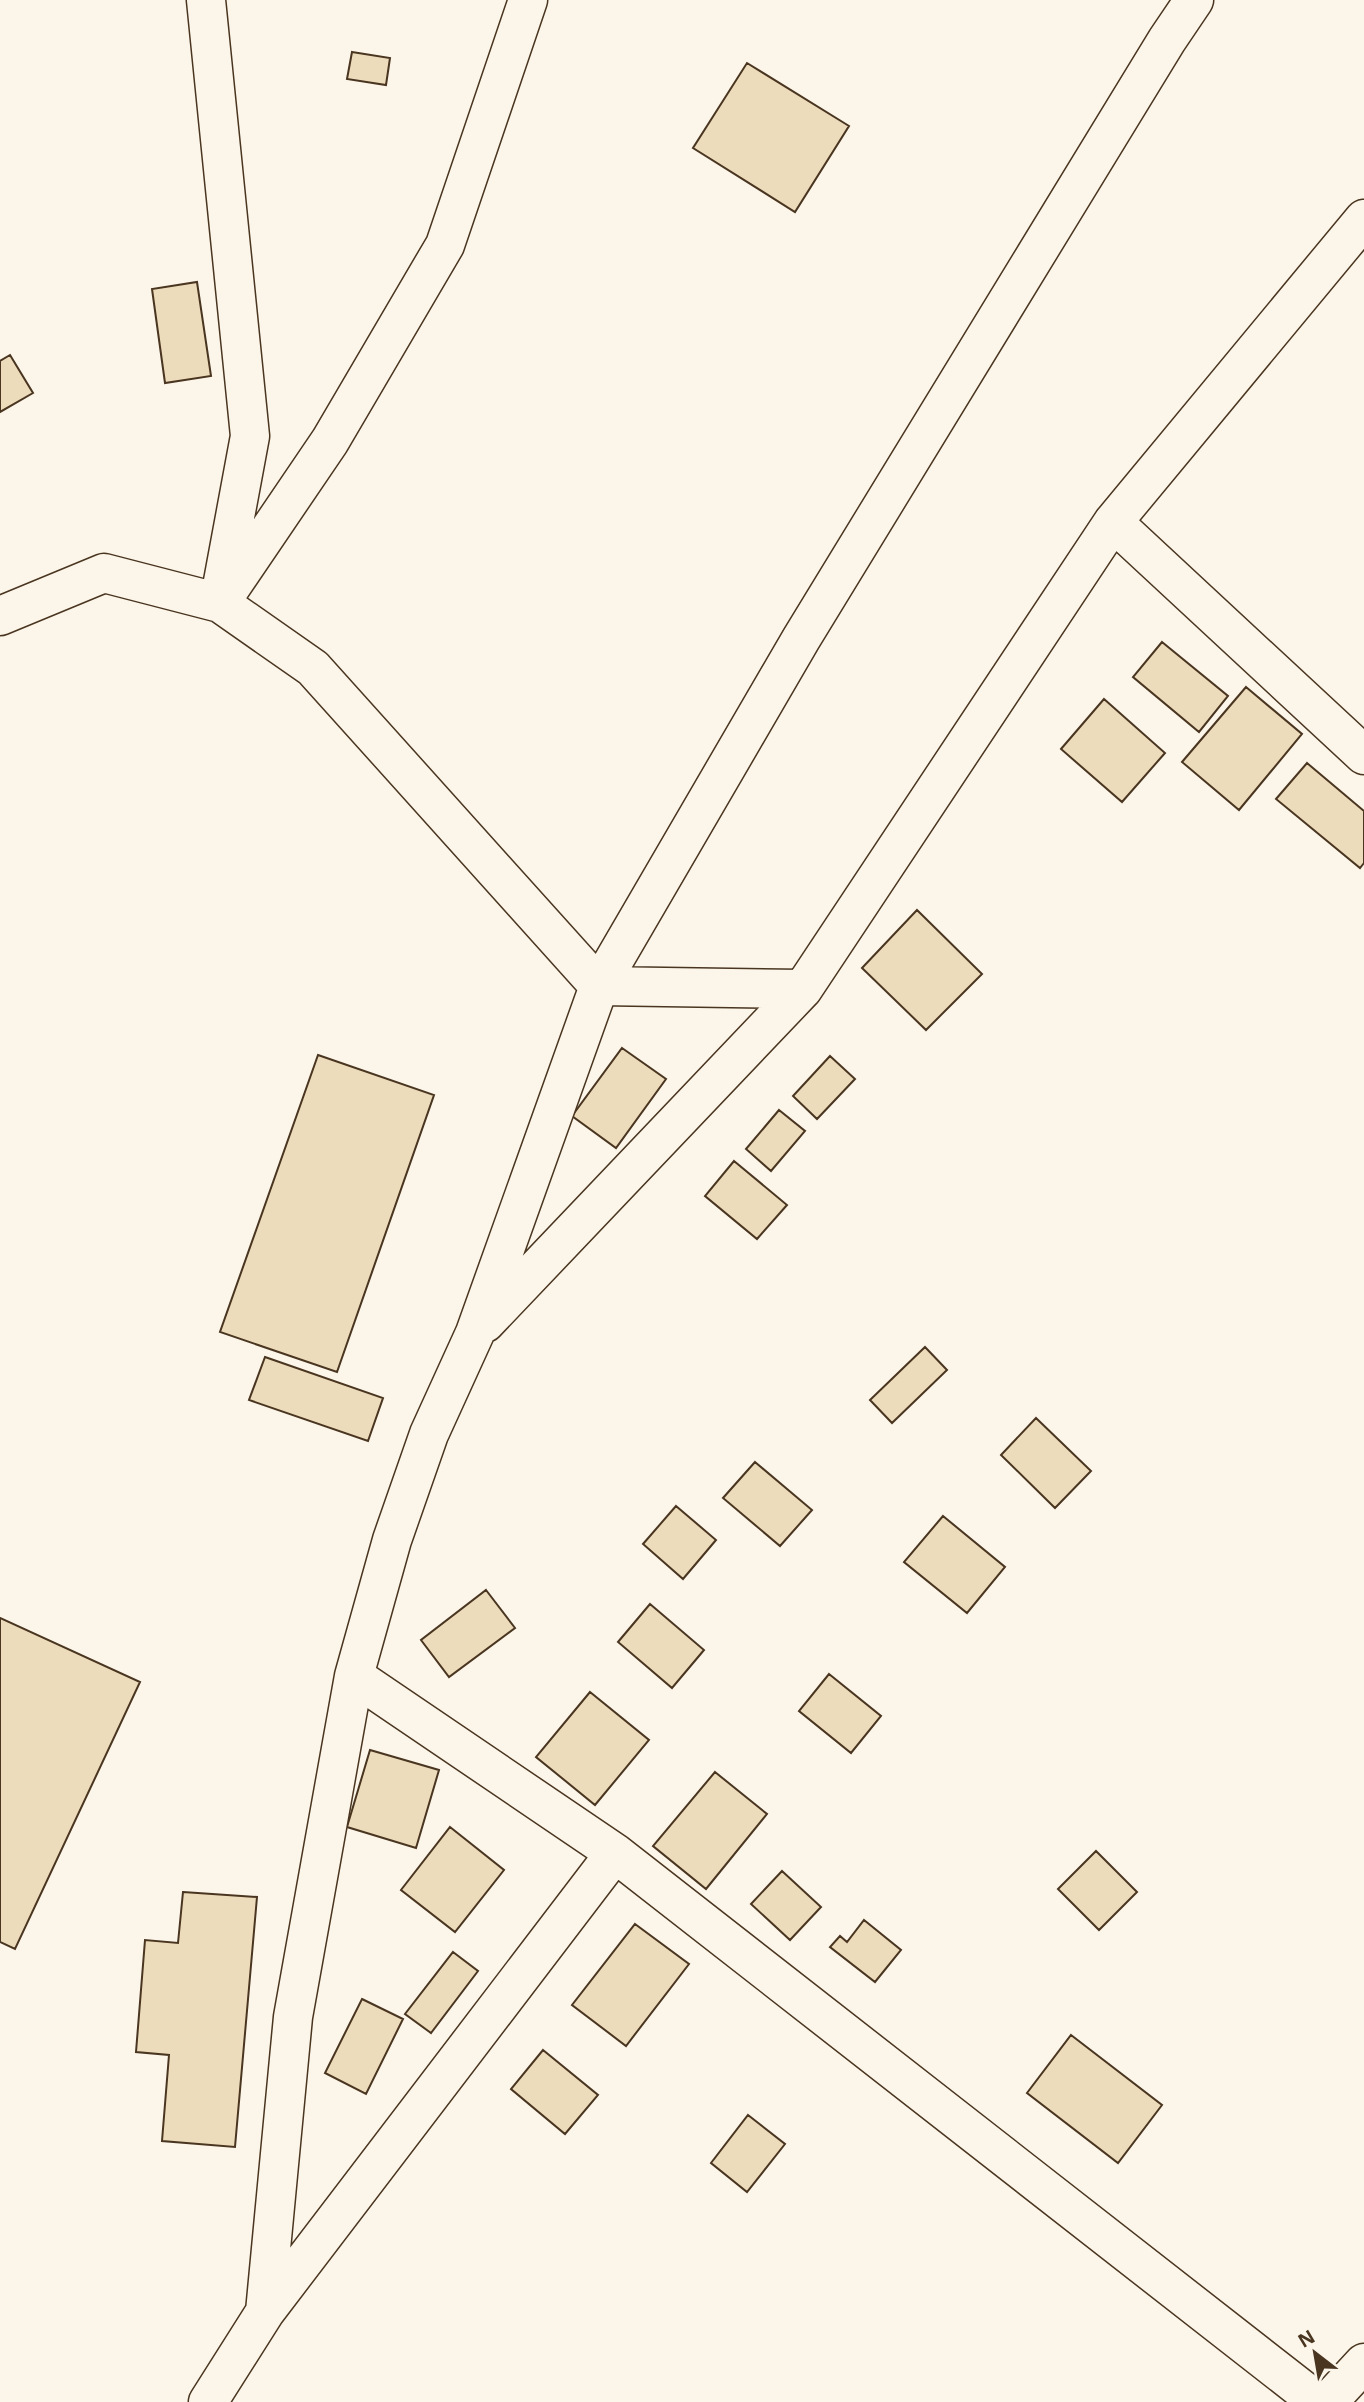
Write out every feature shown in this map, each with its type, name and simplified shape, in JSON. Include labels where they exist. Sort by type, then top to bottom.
[{"type":"street","points":[[206,0],[250,436],[220,603]]},
{"type":"street","points":[[220,603],[330,441],[445,245],[528,0]]},
{"type":"street","points":[[265,2312],[293,2017],[355,1676],[393,1540],[429,1434],[475,1333],[598,986],[801,639],[1194,0]]},
{"type":"street","points":[[475,1333],[803,989],[1113,522],[1364,219]]},
{"type":"street","points":[[1113,522],[1364,755]]},
{"type":"street","points":[[0,616],[104,573],[220,603],[313,668],[598,986],[803,989]]},
{"type":"street","points":[[355,1676],[615,1853],[1318,2402]]},
{"type":"street","points":[[208,2402],[265,2312],[615,1853]]},
{"type":"street","points":[[1328,2402],[1364,2363]]},
{"type":"building","points":[[352,52],[390,58],[386,85],[347,79]]},
{"type":"building","points":[[747,63],[849,126],[795,212],[693,148]]},
{"type":"building","points":[[197,282],[211,376],[165,383],[152,289]]},
{"type":"building","points":[[10,355],[33,393],[0,412],[0,361]]},
{"type":"building","points":[[1162,642],[1228,696],[1199,732],[1133,677]]},
{"type":"building","points":[[1246,687],[1302,734],[1239,810],[1182,762]]},
{"type":"building","points":[[1104,699],[1165,753],[1122,802],[1061,749]]},
{"type":"building","points":[[1307,763],[1364,811],[1364,863],[1360,868],[1276,799]]},
{"type":"building","points":[[917,910],[982,974],[926,1030],[862,968]]},
{"type":"building","points":[[622,1048],[666,1079],[616,1148],[572,1116]]},
{"type":"building","points":[[318,1055],[434,1095],[337,1372],[220,1332]]},
{"type":"building","points":[[830,1056],[855,1079],[817,1119],[793,1096]]},
{"type":"building","points":[[779,1110],[805,1131],[771,1171],[746,1149]]},
{"type":"building","points":[[734,1161],[787,1205],[757,1239],[705,1196]]},
{"type":"building","points":[[925,1347],[947,1370],[892,1423],[870,1400]]},
{"type":"building","points":[[265,1357],[383,1398],[368,1441],[249,1400]]},
{"type":"building","points":[[1036,1418],[1091,1471],[1055,1508],[1001,1455]]},
{"type":"building","points":[[755,1462],[812,1510],[780,1546],[723,1498]]},
{"type":"building","points":[[676,1506],[716,1540],[683,1579],[643,1544]]},
{"type":"building","points":[[943,1516],[1005,1567],[967,1613],[904,1562]]},
{"type":"building","points":[[486,1590],[515,1628],[449,1677],[421,1640]]},
{"type":"building","points":[[650,1604],[704,1650],[672,1688],[618,1642]]},
{"type":"building","points":[[0,1618],[140,1682],[15,1949],[0,1942]]},
{"type":"building","points":[[829,1674],[881,1716],[851,1753],[799,1711]]},
{"type":"building","points":[[590,1692],[649,1740],[595,1805],[536,1757]]},
{"type":"building","points":[[370,1750],[439,1770],[416,1848],[347,1827]]},
{"type":"building","points":[[715,1772],[767,1814],[706,1889],[653,1846]]},
{"type":"building","points":[[450,1827],[504,1870],[455,1932],[401,1890]]},
{"type":"building","points":[[1096,1851],[1137,1892],[1099,1930],[1058,1889]]},
{"type":"building","points":[[782,1871],[821,1907],[790,1940],[751,1904]]},
{"type":"building","points":[[183,1892],[257,1897],[235,2147],[162,2141],[169,2055],[136,2052],[145,1940],[178,1943]]},
{"type":"building","points":[[864,1920],[901,1950],[875,1982],[830,1947],[840,1936],[847,1942]]},
{"type":"building","points":[[635,1924],[689,1964],[626,2046],[572,2005]]},
{"type":"building","points":[[453,1952],[478,1971],[431,2033],[405,2014]]},
{"type":"building","points":[[362,1999],[403,2019],[366,2094],[325,2073]]},
{"type":"building","points":[[1071,2035],[1162,2105],[1118,2163],[1027,2093]]},
{"type":"building","points":[[543,2050],[598,2095],[565,2134],[511,2089]]},
{"type":"building","points":[[748,2115],[785,2144],[747,2192],[711,2163]]}]
